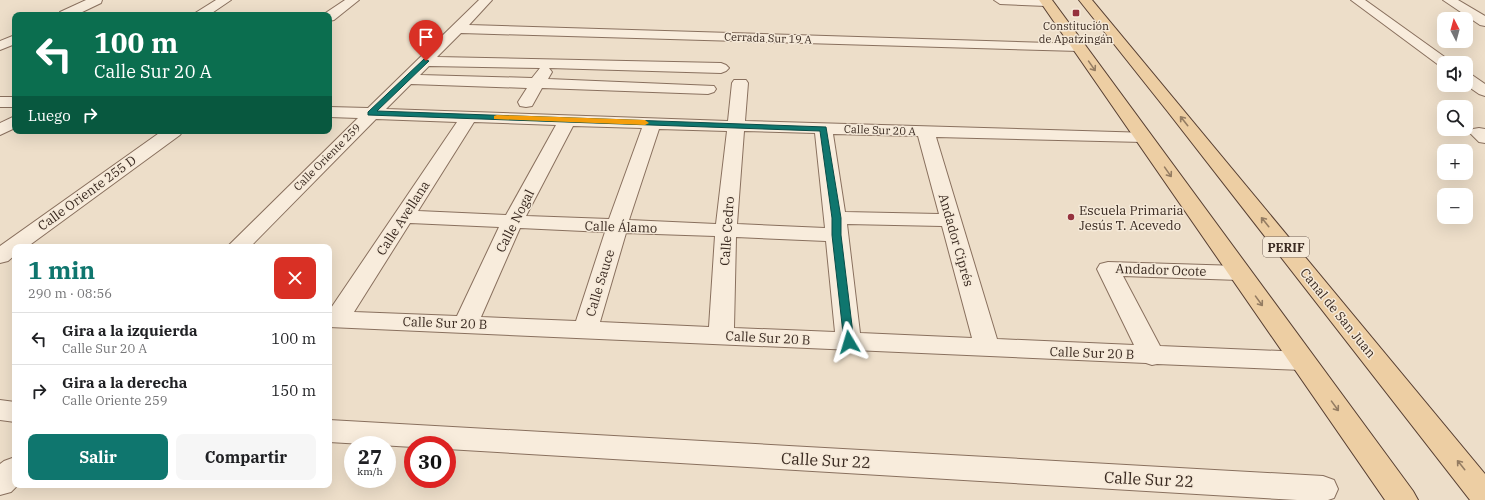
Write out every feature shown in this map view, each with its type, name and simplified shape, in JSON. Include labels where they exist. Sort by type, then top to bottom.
[{"type":"main road","name":"Canal de San Juan","points":[[1085,0],[1174,108],[1485,496]]},
{"type":"main road","points":[[1046,1],[1402,500]]},
{"type":"street","points":[[71,12],[96,0]]},
{"type":"street","points":[[204,12],[225,0]]},
{"type":"street","points":[[332,15],[353,0]]},
{"type":"street","name":"Calle Oriente 259","points":[[241,244],[486,0]]},
{"type":"street","points":[[1000,0],[1046,1]]},
{"type":"street","points":[[1357,0],[1437,57]]},
{"type":"street","points":[[1450,0],[1478,4]]},
{"type":"street","points":[[1450,0],[1485,22]]},
{"type":"street","name":"Cerrada Sur 19 A","points":[[457,29],[1078,47]]},
{"type":"street","points":[[0,46],[12,40]]},
{"type":"street","points":[[426,61],[721,68]]},
{"type":"street","points":[[526,102],[549,64]]},
{"type":"street","points":[[408,79],[708,89]]},
{"type":"street","name":"Calle Cedro","points":[[721,335],[726,231],[740,83]]},
{"type":"street","points":[[1473,83],[1485,91]]},
{"type":"street","points":[[0,102],[12,102]]},
{"type":"street","name":"Calle Sur 20 A","points":[[332,112],[823,129],[1143,138]]},
{"type":"street","name":"Calle Avellana","points":[[333,319],[405,217],[469,117]]},
{"type":"street","name":"Calle Nogal","points":[[466,324],[512,223],[567,120]]},
{"type":"street","points":[[0,130],[12,123]]},
{"type":"street","name":"Calle Sauce","points":[[586,329],[617,226],[652,123]]},
{"type":"street","points":[[823,129],[849,342]]},
{"type":"street","name":"Andador Ciprés","points":[[926,132],[986,348]]},
{"type":"street","name":"Calle Oriente 255 D","points":[[17,244],[170,134]]},
{"type":"street","name":"Calle Álamo","points":[[405,217],[512,223],[726,231],[951,220]]},
{"type":"street","name":"Calle Oriente 255 D","points":[[0,256],[12,247]]},
{"type":"street","name":"Andador Ocote","points":[[1152,356],[1108,269],[1239,273]]},
{"type":"street","name":"Calle Sur 20 B","points":[[333,319],[721,335],[1152,356],[1303,361]]},
{"type":"street","points":[[0,410],[12,412]]},
{"type":"street","name":"Calle Sur 22","points":[[332,431],[1323,489]]},
{"type":"street","points":[[0,483],[12,472]]},
{"type":"slow traffic","points":[[497,117],[645,123]]},
{"type":"place","name":"Constitución de Apatzingán","points":[[1076,13]]},
{"type":"place","name":"Escuela Primaria Jesús T. Acevedo","points":[[1071,217]]},
{"type":"route","points":[[426,61],[371,113],[823,129],[836,218],[836,235],[849,342]]}]
